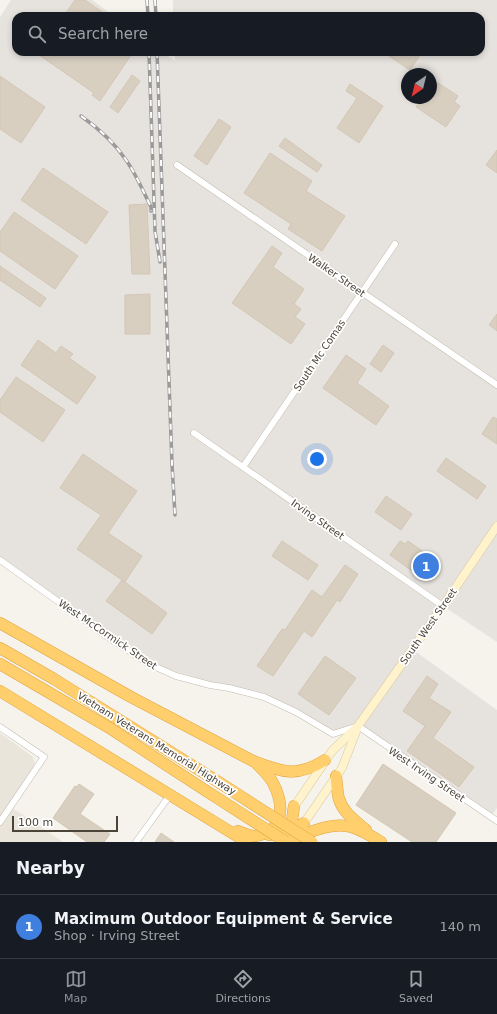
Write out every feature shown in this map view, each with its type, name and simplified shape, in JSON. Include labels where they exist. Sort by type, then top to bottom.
[{"type":"highway","points":[[0,623],[131,697],[253,761],[288,772],[306,770],[325,760]]},
{"type":"highway","name":"Vietnam Veterans Memorial Highway","points":[[0,648],[54,679],[220,783],[312,837]]},
{"type":"highway","name":"Vietnam Veterans Memorial Highway","points":[[0,664],[108,727],[211,794],[287,838]]},
{"type":"highway","points":[[0,691],[218,824],[244,834],[251,839],[312,837],[325,828],[332,826],[350,826],[378,840]]},
{"type":"highway","points":[[253,761],[266,772],[274,783],[280,801],[287,838]]},
{"type":"highway","points":[[336,776],[338,798],[342,807],[348,815],[378,840]]},
{"type":"highway","points":[[251,839],[268,832],[276,824],[280,813],[280,801]]},
{"type":"highway","points":[[287,838],[294,806]]},
{"type":"highway","points":[[197,811],[229,835],[233,842]]},
{"type":"highway","points":[[287,838],[304,824]]},
{"type":"main road","name":"South West Street","points":[[294,806],[332,751],[358,726],[497,526]]},
{"type":"main road","name":"South West Street","points":[[304,824],[342,768],[358,726]]},
{"type":"street","name":"Walker Street","points":[[177,165],[497,385]]},
{"type":"street","name":"South Mc Comas","points":[[243,467],[395,244]]},
{"type":"street","name":"Irving Street","points":[[194,434],[442,606]]},
{"type":"street","name":"West McCormick Street","points":[[0,560],[149,664],[176,676],[264,697],[296,712],[333,734],[358,726]]},
{"type":"street","name":"West Irving Street","points":[[358,726],[497,821]]},
{"type":"street","points":[[0,727],[44,757],[0,822]]},
{"type":"street","points":[[136,842],[170,795]]},
{"type":"shaded area","points":[[11,0],[92,0],[108,12],[12,12],[12,56],[168,56],[175,61],[175,56],[485,56],[485,12],[173,12],[173,0],[497,0],[497,642],[443,606],[412,649],[497,710],[497,808],[490,817],[358,727],[337,734],[264,697],[149,664],[0,561],[0,17]]},
{"type":"shaded area","points":[[0,733],[32,756],[35,762],[33,768],[8,805],[63,842],[0,842]]},
{"type":"building","points":[[75,0],[85,0],[102,12],[67,12]]},
{"type":"building","points":[[41,56],[130,56],[100,101],[92,95],[94,93]]},
{"type":"building","points":[[389,56],[419,56],[411,68],[407,68]]},
{"type":"building","points":[[132,75],[140,81],[118,113],[110,107]]},
{"type":"building","points":[[0,76],[45,107],[21,143],[0,129]]},
{"type":"building","points":[[438,83],[458,96],[454,102],[460,106],[446,127],[416,107],[418,104],[437,104]]},
{"type":"building","points":[[350,84],[383,106],[359,143],[337,128],[357,98],[346,91]]},
{"type":"building","points":[[219,119],[231,127],[207,165],[194,156]]},
{"type":"building","points":[[285,138],[322,165],[317,172],[279,146]]},
{"type":"building","points":[[497,150],[497,173],[486,165]]},
{"type":"building","points":[[270,153],[312,181],[306,191],[345,216],[322,251],[288,229],[291,224],[244,193]]},
{"type":"building","points":[[43,168],[108,212],[86,244],[21,200]]},
{"type":"building","points":[[147,204],[150,274],[132,274],[129,205]]},
{"type":"building","points":[[14,212],[78,256],[55,289],[0,251],[0,232]]},
{"type":"building","points":[[272,246],[282,253],[273,267],[304,289],[294,304],[301,309],[295,317],[305,324],[291,344],[232,303]]},
{"type":"building","points":[[0,266],[46,298],[40,307],[0,280]]},
{"type":"building","points":[[150,294],[150,334],[125,334],[125,295]]},
{"type":"building","points":[[497,314],[497,331],[489,325]]},
{"type":"building","points":[[38,340],[56,353],[61,346],[73,354],[69,358],[96,377],[77,404],[21,365]]},
{"type":"building","points":[[383,345],[394,353],[381,372],[370,364]]},
{"type":"building","points":[[346,355],[366,369],[357,383],[389,406],[376,425],[323,388]]},
{"type":"building","points":[[16,377],[65,410],[43,442],[0,412],[0,400]]},
{"type":"building","points":[[493,417],[497,419],[497,444],[482,434]]},
{"type":"building","points":[[83,454],[137,491],[108,533],[142,556],[125,582],[77,549],[101,515],[60,488]]},
{"type":"building","points":[[446,458],[486,486],[477,499],[437,471]]},
{"type":"building","points":[[386,496],[412,514],[401,530],[375,512]]},
{"type":"building","points":[[282,541],[318,565],[308,580],[272,556]]},
{"type":"building","points":[[400,541],[405,544],[408,541],[435,560],[422,578],[390,555]]},
{"type":"building","points":[[345,565],[358,574],[340,602],[337,600],[312,637],[304,631],[273,676],[257,666],[282,629],[285,630],[312,590],[322,597]]},
{"type":"building","points":[[122,580],[167,613],[152,634],[106,601]]},
{"type":"building","points":[[325,656],[356,678],[329,715],[298,694]]},
{"type":"building","points":[[427,676],[438,684],[429,698],[451,712],[433,738],[474,767],[459,787],[407,751],[425,726],[403,711]]},
{"type":"building","points":[[383,764],[456,813],[436,842],[412,842],[356,805]]},
{"type":"building","points":[[79,784],[94,794],[80,814],[110,834],[104,842],[87,842],[53,818],[75,786],[77,787]]},
{"type":"building","points":[[161,833],[174,842],[155,842]]},
{"type":"railway","points":[[147,0],[148,12]]},
{"type":"railway","points":[[155,0],[156,12]]},
{"type":"railway","points":[[149,56],[155,231],[160,262]]},
{"type":"railway","points":[[157,56],[175,515]]},
{"type":"railway","points":[[81,116],[94,125],[116,147],[130,165],[151,207],[151,211]]},
{"type":"place","name":"Maximum Outdoor Equipment & Service","points":[[426,566]]}]
